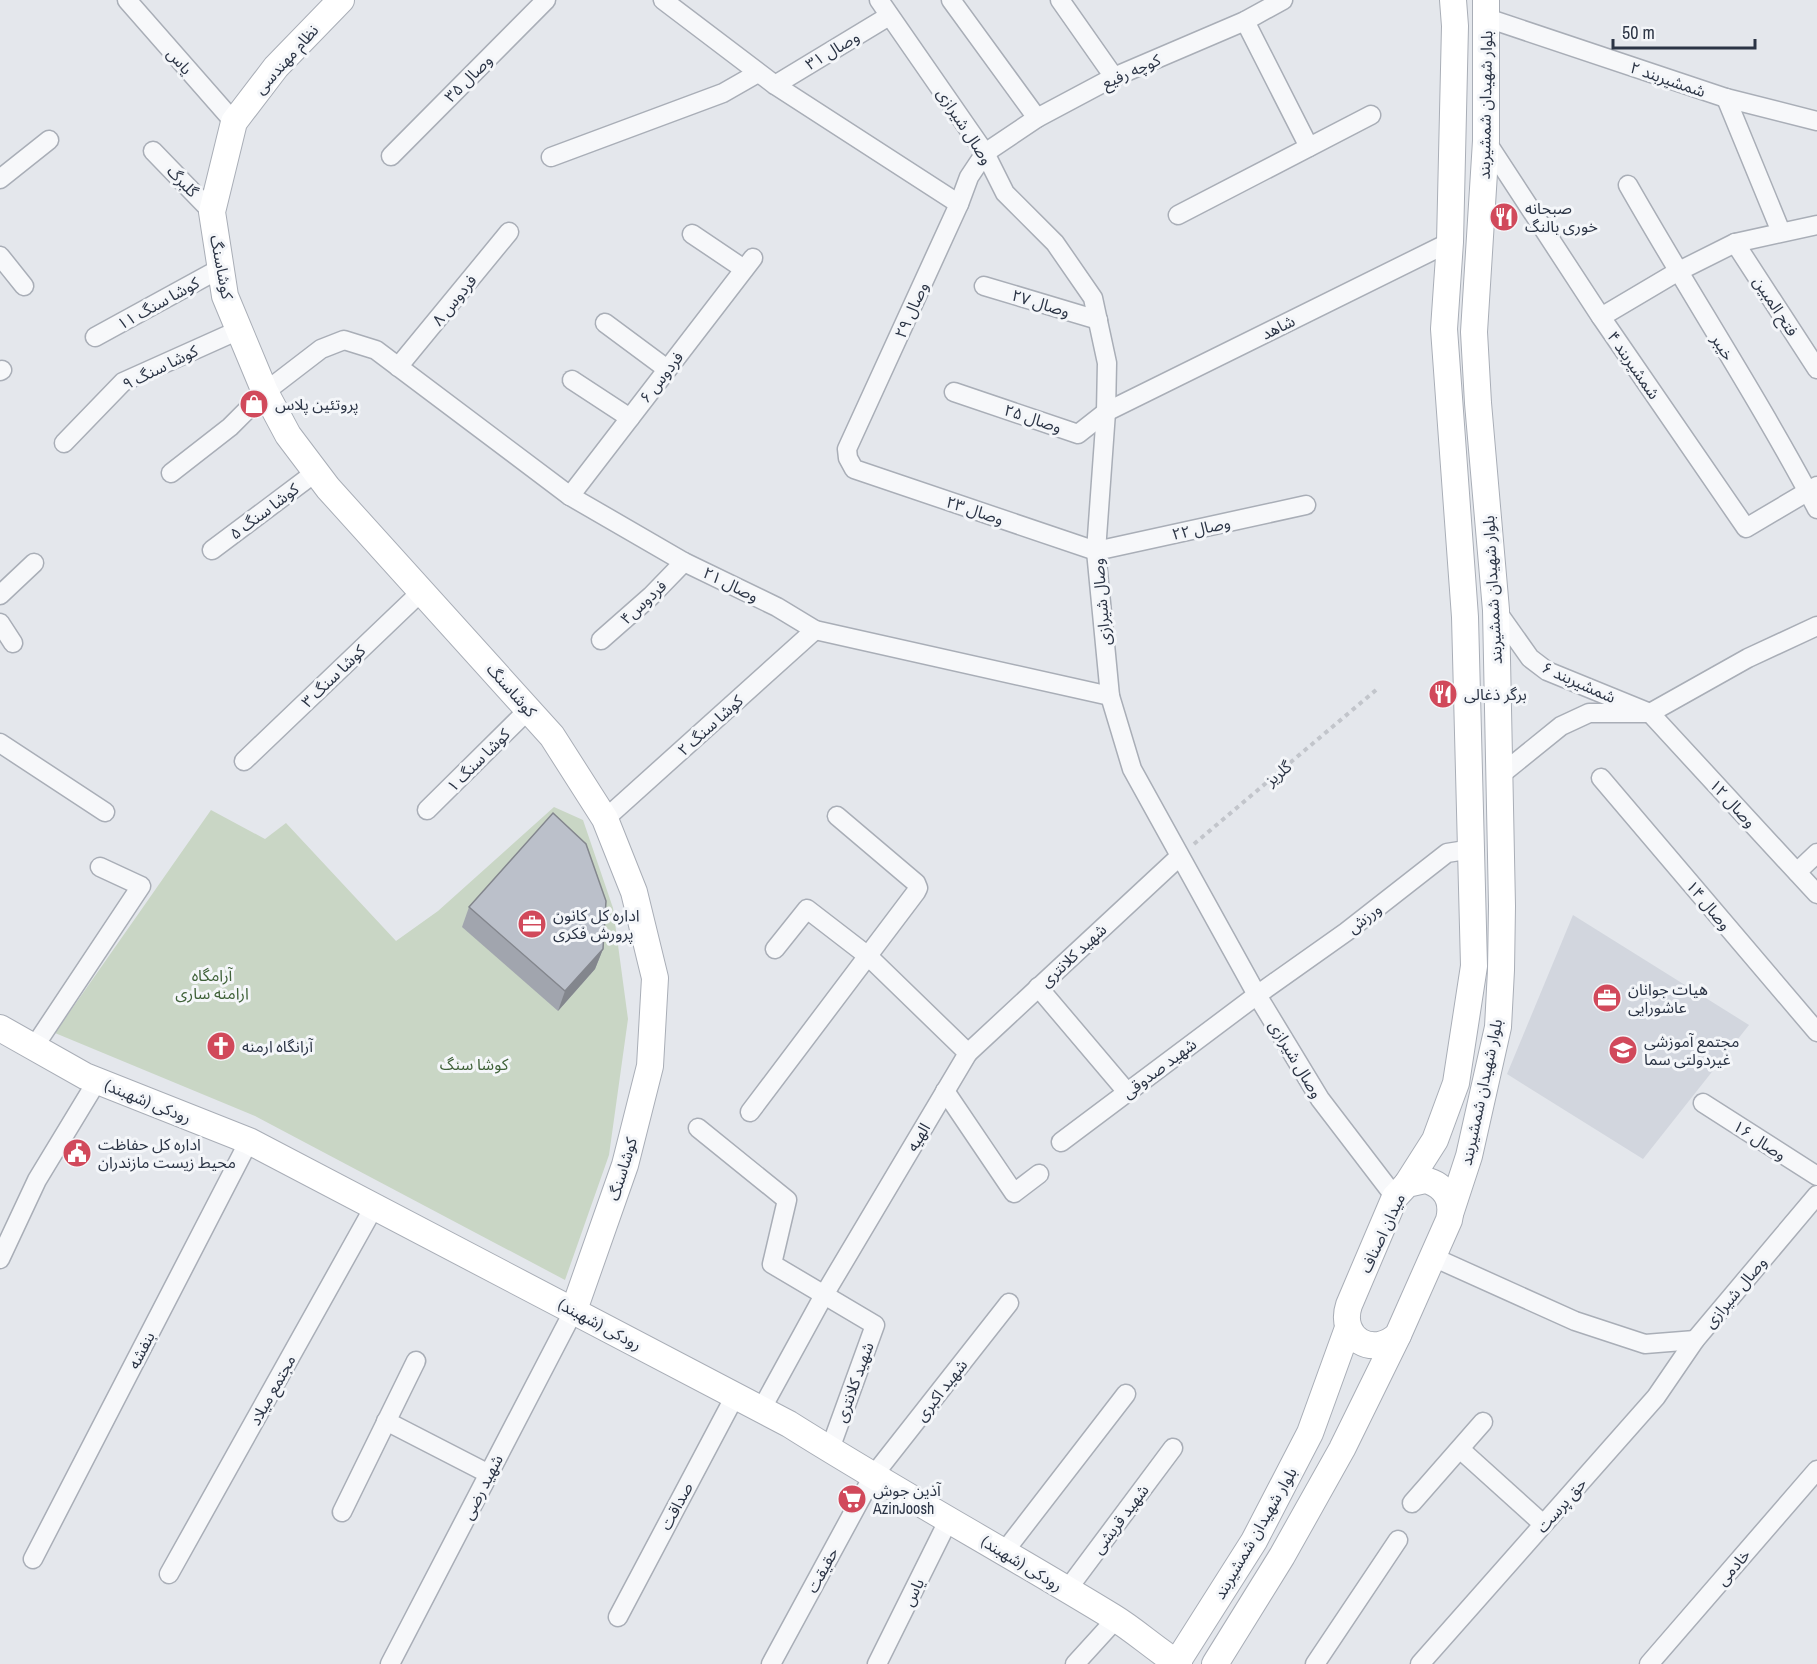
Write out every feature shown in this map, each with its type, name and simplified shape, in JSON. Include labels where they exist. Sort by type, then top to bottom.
[{"type":"main road","name":"نظام مهندسی","points":[[234,122],[276,67],[342,0]]},
{"type":"main road","name":"بلوار شهیدان شمشیربند","points":[[1401,1191],[1435,1140],[1456,1083],[1474,966],[1465,617],[1444,329],[1450,242],[1455,26],[1451,1]]},
{"type":"main road","name":"بلوار شهیدان شمشیربند","points":[[1451,1211],[1469,1156],[1498,1027],[1502,970],[1496,610],[1474,332],[1486,141],[1486,9]]},
{"type":"main road","name":"کوشاسنگ","points":[[234,122],[212,212],[225,296],[265,392],[288,435],[328,488],[552,736],[605,819],[634,892],[655,978],[650,1066],[625,1165],[574,1310]]},
{"type":"main road","name":"رودکی (شهبند)","points":[[0,1028],[97,1081],[249,1141],[789,1424],[1116,1619],[1177,1663]]},
{"type":"main road","name":"میدان اصناف","points":[[1348,1328],[1346,1312],[1401,1191],[1425,1180],[1433,1182],[1447,1194],[1451,1211]]},
{"type":"main road","points":[[1348,1328],[1358,1341],[1374,1346],[1391,1341],[1398,1335],[1451,1211]]},
{"type":"main road","name":"بلوار شهیدان شمشیربند","points":[[1177,1663],[1254,1541],[1310,1433],[1348,1328]]},
{"type":"main road","name":"بلوار شهیدان شمشیربند","points":[[1215,1664],[1282,1556],[1342,1449],[1398,1335]]},
{"type":"street","name":"یاس","points":[[127,0],[234,122]]},
{"type":"street","name":"وصال ۳۵","points":[[391,156],[546,0]]},
{"type":"street","points":[[662,0],[775,85],[959,204]]},
{"type":"street","name":"وصال شیرازی","points":[[879,0],[985,153],[1005,193],[1055,243],[1093,298],[1107,363],[1106,412],[1096,550],[1110,696],[1132,768],[1257,995],[1320,1099],[1401,1191]]},
{"type":"street","points":[[951,0],[1037,118]]},
{"type":"street","points":[[1060,0],[1114,77]]},
{"type":"street","name":"کوچه رفیع","points":[[985,153],[1037,118],[1114,77],[1245,21],[1283,0]]},
{"type":"street","name":"شمشیربند ۲","points":[[1486,9],[1726,98],[1817,121]]},
{"type":"street","name":"وصال ۳۱","points":[[775,85],[890,16]]},
{"type":"street","points":[[1245,21],[1309,147]]},
{"type":"street","points":[[551,157],[723,93],[758,73]]},
{"type":"street","points":[[1726,98],[1781,232]]},
{"type":"street","points":[[1178,215],[1371,115]]},
{"type":"street","points":[[0,178],[49,140]]},
{"type":"street","name":"شمشیربند ۴","points":[[1486,141],[1600,317],[1746,528],[1812,489]]},
{"type":"street","name":"گلبرگ","points":[[153,151],[212,212]]},
{"type":"street","name":"وصال ۲۹","points":[[854,469],[848,458],[848,448],[959,204],[969,177],[985,153]]},
{"type":"street","name":"خیبر","points":[[1628,185],[1677,272],[1812,489],[1817,509]]},
{"type":"street","points":[[1600,317],[1677,272],[1735,243],[1817,225]]},
{"type":"street","name":"فردوس ۸","points":[[398,367],[509,232]]},
{"type":"street","name":"فردوس ۶","points":[[570,496],[749,263],[692,234]]},
{"type":"street","name":"شاهد","points":[[1106,412],[1450,242]]},
{"type":"street","name":"فتح المبین","points":[[1735,243],[1817,369]]},
{"type":"street","points":[[0,256],[24,286]]},
{"type":"street","name":"۱۱ کوشا سنگ","points":[[96,337],[221,268]]},
{"type":"street","name":"وصال ۲۷","points":[[984,286],[1098,320]]},
{"type":"street","points":[[605,323],[667,369]]},
{"type":"street","name":"کوشا سنگ ۹","points":[[64,443],[123,382],[239,330]]},
{"type":"street","name":"وصال ۲۱","points":[[171,473],[230,427],[265,392],[321,349],[344,340],[376,350],[570,496],[684,562],[777,607],[815,630],[1110,696]]},
{"type":"street","points":[[572,380],[630,418]]},
{"type":"street","name":"وصال ۲۵","points":[[954,392],[1078,434],[1106,412]]},
{"type":"street","name":"وصال ۲۳","points":[[854,469],[1096,550]]},
{"type":"street","name":"کوشا سنگ ۵","points":[[212,550],[316,472]]},
{"type":"street","name":"وصال ۲۲","points":[[1096,550],[1306,505]]},
{"type":"street","name":"فردوس۴","points":[[600,640],[651,596],[684,562]]},
{"type":"street","points":[[0,595],[34,563]]},
{"type":"street","name":"کوشا سنگ ۳","points":[[244,761],[422,591]]},
{"type":"street","name":"شمشیربند ۶","points":[[1496,610],[1530,658],[1547,672],[1650,713]]},
{"type":"street","points":[[0,623],[13,643]]},
{"type":"street","name":"شمشیربند ۶","points":[[1498,777],[1561,726],[1589,713],[1650,713],[1748,658],[1817,626]]},
{"type":"street","name":"کوشا سنگ ۲","points":[[605,819],[815,630]]},
{"type":"street","name":"کوشا سنگ ۱","points":[[427,810],[529,709]]},
{"type":"street","name":"وصال ۱۲","points":[[1650,713],[1817,894]]},
{"type":"street","points":[[0,743],[105,812]]},
{"type":"street","name":"وصال ۱۴","points":[[1601,778],[1817,1032]]},
{"type":"street","points":[[750,1112],[918,888],[837,816]]},
{"type":"street","name":"ورزش","points":[[1257,995],[1346,932],[1447,853],[1472,849]]},
{"type":"street","points":[[1797,872],[1817,853]]},
{"type":"street","name":"شهید کلانتری","points":[[968,1053],[1179,856]]},
{"type":"street","points":[[34,1047],[141,886],[100,867]]},
{"type":"street","points":[[775,949],[807,909],[868,956],[968,1053]]},
{"type":"street","points":[[1038,987],[1127,1092]]},
{"type":"street","name":"شهید صدوقی","points":[[1061,1142],[1257,995]]},
{"type":"street","name":"الهیه","points":[[761,1410],[824,1295],[968,1053]]},
{"type":"street","points":[[0,1259],[37,1180],[97,1081]]},
{"type":"street","points":[[945,1091],[1014,1193],[1039,1174]]},
{"type":"street","name":"وصال ۱۶","points":[[1704,1103],[1817,1176]]},
{"type":"street","name":"شهید کلانتری","points":[[699,1128],[787,1200],[772,1264],[875,1326],[830,1449]]},
{"type":"street","name":"بنفشه","points":[[33,1559],[249,1141]]},
{"type":"street","name":"وصال شیرازی","points":[[1433,1257],[1575,1321],[1645,1344],[1695,1340],[1817,1195]]},
{"type":"street","name":"مجتمع میلاد","points":[[170,1574],[374,1207]]},
{"type":"street","name":"شهید اکبری","points":[[873,1476],[1009,1303]]},
{"type":"street","name":"شهید رضی","points":[[390,1664],[574,1310]]},
{"type":"street","name":"حق پرست","points":[[1420,1664],[1656,1397],[1695,1340]]},
{"type":"street","points":[[342,1512],[416,1361]]},
{"type":"street","points":[[1004,1552],[1126,1394]]},
{"type":"street","name":"صداقت","points":[[618,1617],[735,1396]]},
{"type":"street","points":[[386,1421],[489,1474]]},
{"type":"street","points":[[1412,1503],[1461,1450],[1483,1422]]},
{"type":"street","name":"شهید قریشی","points":[[1067,1590],[1173,1448]]},
{"type":"street","points":[[1461,1450],[1543,1524]]},
{"type":"street","name":"خادمی","points":[[1648,1664],[1817,1470]]},
{"type":"street","name":"حقیقت","points":[[771,1664],[873,1476]]},
{"type":"street","name":"یاس","points":[[877,1664],[949,1519]]},
{"type":"street","points":[[1315,1664],[1398,1540]]},
{"type":"street","points":[[1076,1664],[1116,1619]]},
{"type":"path","name":"گلریز","points":[[1179,856],[1376,690]]},
{"type":"shaded area","name":"مجتمع آموزشی غیردولتی سما","points":[[1573,915],[1749,1025],[1643,1159],[1507,1074]]},
{"type":"green space","name":"کوشا سنگ","points":[[554,807],[583,820],[613,908],[628,1019],[609,1155],[565,1280],[255,1116],[55,1033],[211,810],[265,839],[286,823],[396,941],[438,911]]},
{"type":"building","name":"اداره کل کانون پرورش فکری","points":[[553,813],[586,844],[606,901],[603,949],[565,991],[469,907]]},
{"type":"place","name":"صبحانه خوری بالنگ","points":[[1504,217]]},
{"type":"place","name":"پروتئین پلاس","points":[[254,404]]},
{"type":"place","name":"برگر ذغالی","points":[[1443,694]]},
{"type":"place","name":"اداره کل کانون پرورش فکری","points":[[532,924]]},
{"type":"place","name":"هیات جوانان عاشورایی","points":[[1607,998]]},
{"type":"place","name":"آرانگاه ارمنه","points":[[221,1046]]},
{"type":"place","name":"مجتمع آموزشی غیردولتی سما","points":[[1623,1050]]},
{"type":"place","name":"اداره کل حفاظت محیط زیست مازندران","points":[[77,1153]]},
{"type":"place","name":"آذین جوش AzinJoosh","points":[[852,1499]]},
{"type":"park label","name":"آرامگاه ارامنه ساری","points":[[212,984]]}]
